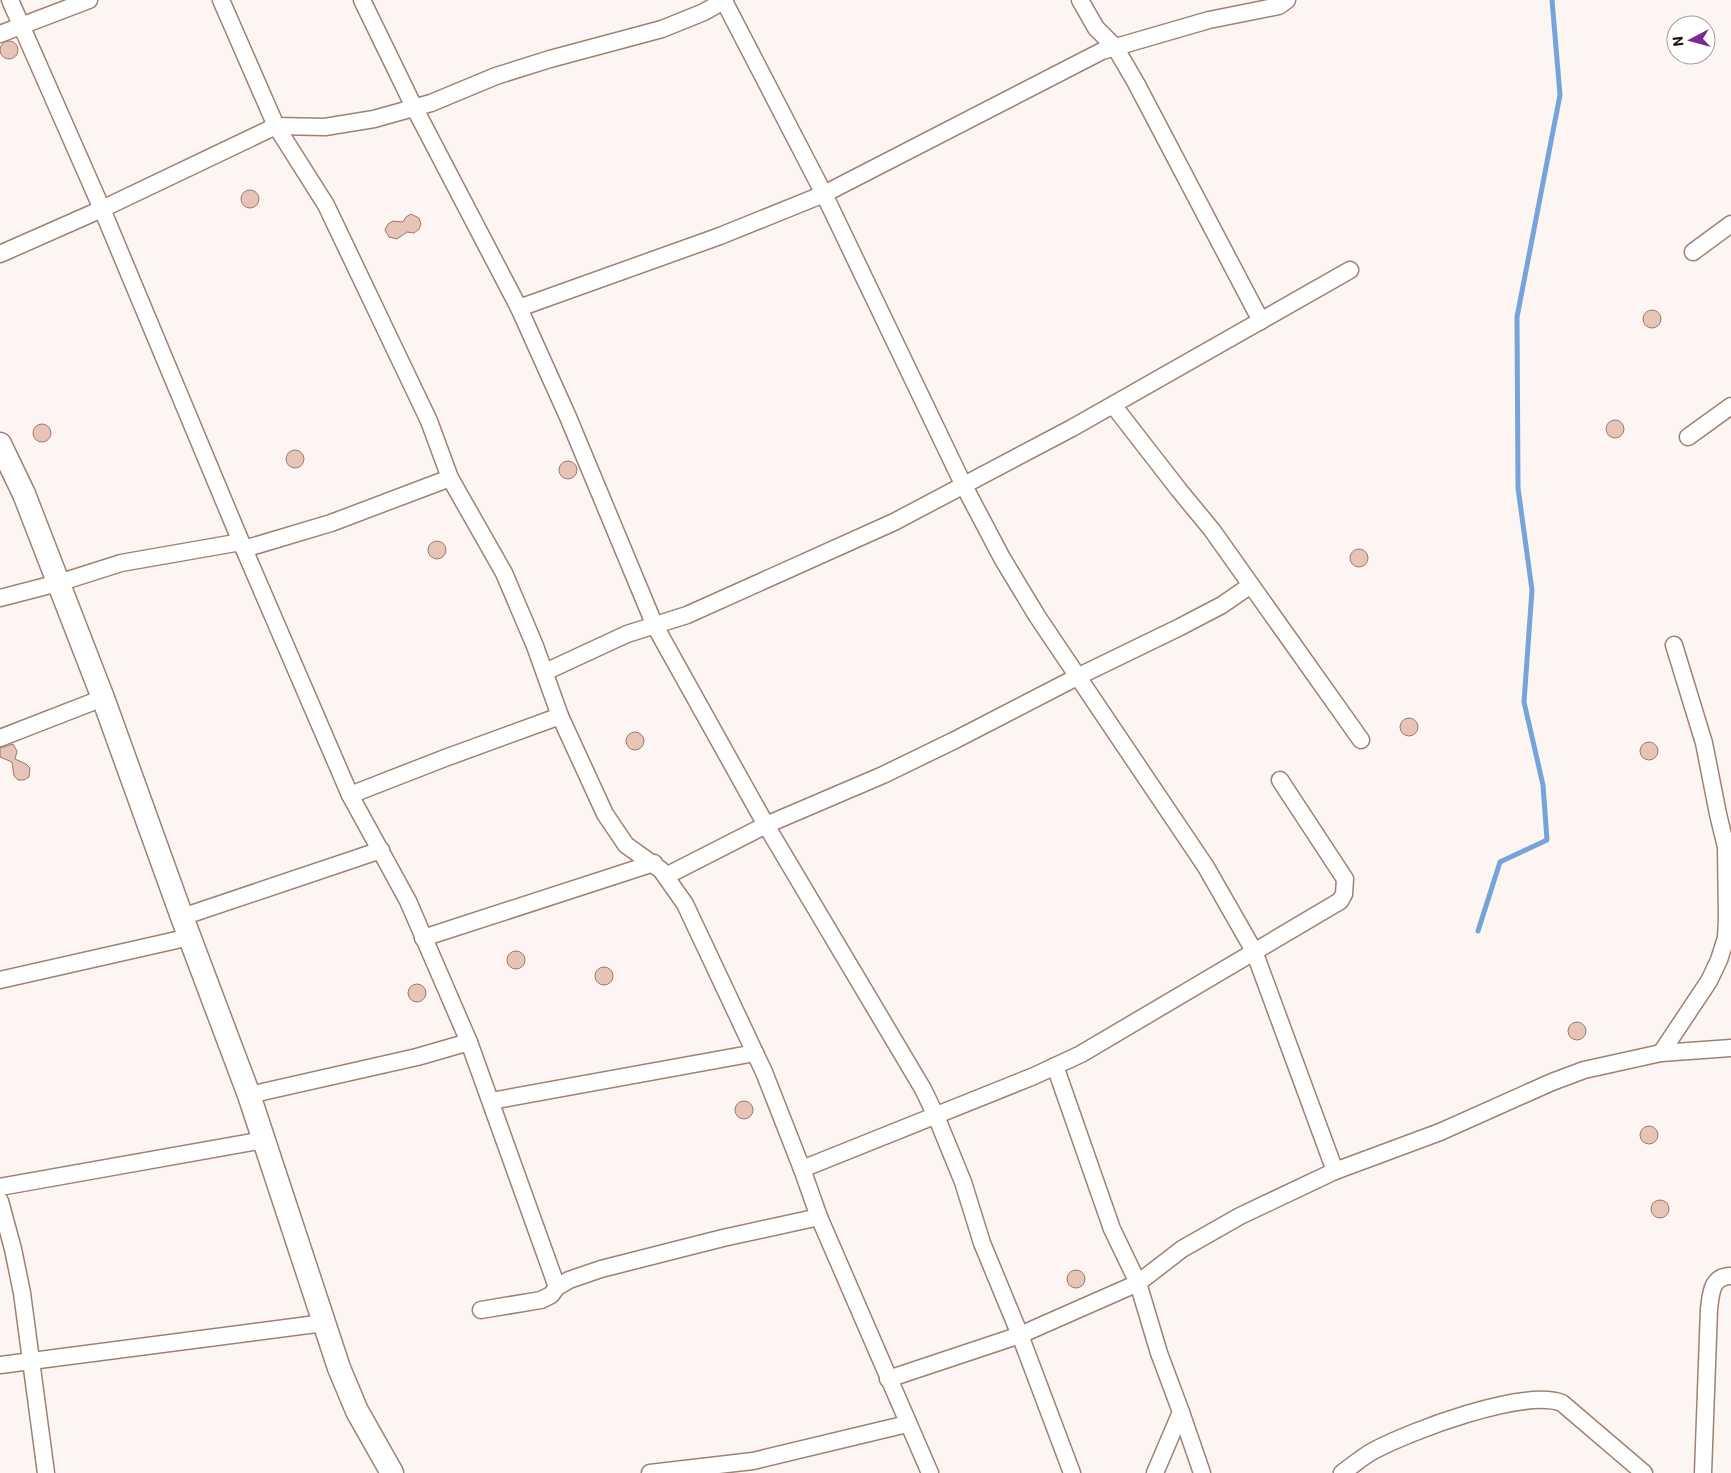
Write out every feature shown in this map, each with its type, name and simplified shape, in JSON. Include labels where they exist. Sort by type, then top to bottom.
[{"type":"street","points":[[10,0],[102,209],[242,546],[350,795],[408,901],[469,1042],[557,1287]]},
{"type":"street","points":[[0,34],[89,0]]},
{"type":"street","points":[[221,0],[276,126],[326,206],[429,421],[450,478],[504,573],[560,716],[605,814],[626,845],[654,863],[666,876],[685,904],[754,1053],[802,1169],[818,1218],[930,1473]]},
{"type":"street","points":[[362,0],[414,107],[520,308],[655,626],[766,824],[923,1089],[963,1182],[982,1243],[1020,1335],[1072,1473]]},
{"type":"street","points":[[0,254],[102,209],[276,126],[325,128],[374,119],[430,103],[496,76],[550,59],[662,29],[704,12],[725,0],[824,194],[962,484],[1007,566],[1077,677],[1176,821],[1206,868],[1254,951],[1335,1171]]},
{"type":"street","points":[[1080,0],[1096,28],[1115,47],[1136,83],[1261,321]]},
{"type":"street","points":[[520,308],[720,236],[824,194],[1076,64],[1115,47],[1209,20],[1279,6],[1287,0]]},
{"type":"street","points":[[1693,252],[1731,224]]},
{"type":"street","points":[[544,672],[627,634],[687,615],[876,530],[1072,428],[1350,270]]},
{"type":"street","points":[[1113,405],[1212,530],[1361,740]]},
{"type":"street","points":[[1688,438],[1731,406]]},
{"type":"street","points":[[0,444],[24,494],[103,698],[249,1095],[339,1368],[358,1411],[392,1473]]},
{"type":"street","points":[[0,598],[58,583],[122,563],[242,546],[331,523],[450,478]]},
{"type":"street","points":[[666,876],[766,824],[883,775],[1180,627],[1222,605],[1251,585]]},
{"type":"street","points":[[1661,1053],[1709,981],[1719,960],[1726,938],[1727,919],[1726,847],[1704,743],[1674,645]]},
{"type":"street","points":[[0,738],[103,698]]},
{"type":"street","points":[[350,795],[560,716]]},
{"type":"street","points":[[802,1169],[936,1116],[1081,1054],[1340,901],[1344,894],[1344,879],[1341,872],[1280,780]]},
{"type":"street","points":[[0,980],[186,927],[381,850]]},
{"type":"street","points":[[423,938],[654,863]]},
{"type":"street","points":[[249,1095],[417,1057],[469,1042]]},
{"type":"street","points":[[888,1379],[1020,1335],[1138,1283],[1182,1249],[1240,1216],[1335,1171],[1440,1132],[1552,1082],[1584,1070],[1661,1053],[1731,1048]]},
{"type":"street","points":[[491,1101],[754,1053]]},
{"type":"street","points":[[1055,1066],[1112,1228],[1138,1283],[1202,1473]]},
{"type":"street","points":[[0,1187],[264,1140]]},
{"type":"street","points":[[0,1201],[22,1293],[46,1473]]},
{"type":"street","points":[[481,1310],[541,1300],[551,1295],[557,1287],[569,1280],[601,1269],[765,1228],[818,1218]]},
{"type":"street","points":[[1703,1473],[1709,1309],[1716,1282],[1724,1276],[1731,1276]]},
{"type":"street","points":[[0,1365],[324,1323]]},
{"type":"street","points":[[1342,1473],[1372,1451],[1428,1426],[1490,1408],[1542,1399],[1553,1399],[1562,1403],[1644,1473]]},
{"type":"street","points":[[1155,1473],[1181,1412]]},
{"type":"street","points":[[650,1473],[754,1467],[907,1424]]},
{"type":"building","points":[[9,41],[15,44],[18,50],[15,56],[9,59],[3,56],[0,50],[3,44]]},
{"type":"building","points":[[250,190],[256,193],[259,199],[256,205],[250,208],[244,205],[241,199],[244,193]]},
{"type":"building","points":[[411,214],[419,218],[421,224],[419,229],[414,233],[407,232],[397,239],[389,237],[385,230],[388,224],[393,221],[403,222]]},
{"type":"building","points":[[1652,310],[1658,313],[1661,319],[1658,325],[1652,328],[1646,325],[1643,319],[1646,313]]},
{"type":"building","points":[[1615,420],[1621,423],[1624,429],[1621,435],[1615,438],[1609,435],[1606,429],[1609,423]]},
{"type":"building","points":[[42,424],[48,427],[51,433],[48,439],[42,442],[36,439],[33,433],[36,427]]},
{"type":"building","points":[[295,450],[301,453],[304,459],[301,465],[295,468],[289,465],[286,459],[289,453]]},
{"type":"building","points":[[568,461],[574,464],[577,470],[574,476],[568,479],[562,476],[559,470],[562,464]]},
{"type":"building","points":[[437,541],[443,544],[446,550],[443,556],[437,559],[431,556],[428,550],[431,544]]},
{"type":"building","points":[[1359,549],[1365,552],[1368,558],[1365,564],[1359,567],[1353,564],[1350,558],[1353,552]]},
{"type":"building","points":[[1409,718],[1415,721],[1418,727],[1415,733],[1409,736],[1403,733],[1400,727],[1403,721]]},
{"type":"building","points":[[635,732],[641,735],[644,741],[641,747],[635,750],[629,747],[626,741],[629,735]]},
{"type":"building","points":[[1649,742],[1655,745],[1658,751],[1655,757],[1649,760],[1643,757],[1640,751],[1643,745]]},
{"type":"building","points":[[13,744],[17,751],[15,759],[30,768],[29,777],[24,780],[18,780],[14,776],[12,762],[0,757],[0,748]]},
{"type":"building","points":[[516,951],[522,954],[525,960],[522,966],[516,969],[510,966],[507,960],[510,954]]},
{"type":"building","points":[[604,967],[610,970],[613,976],[610,982],[604,985],[598,982],[595,976],[598,970]]},
{"type":"building","points":[[417,984],[423,987],[426,993],[423,999],[417,1002],[411,999],[408,993],[411,987]]},
{"type":"building","points":[[1577,1022],[1583,1025],[1586,1031],[1583,1037],[1577,1040],[1571,1037],[1568,1031],[1571,1025]]},
{"type":"building","points":[[744,1101],[750,1104],[753,1110],[750,1116],[744,1119],[738,1116],[735,1110],[738,1104]]},
{"type":"building","points":[[1649,1126],[1655,1129],[1658,1135],[1655,1141],[1649,1144],[1643,1141],[1640,1135],[1643,1129]]},
{"type":"building","points":[[1660,1200],[1666,1203],[1669,1209],[1666,1215],[1660,1218],[1654,1215],[1651,1209],[1654,1203]]},
{"type":"building","points":[[1076,1270],[1082,1273],[1085,1279],[1082,1285],[1076,1288],[1070,1285],[1067,1279],[1070,1273]]},
{"type":"waterway","points":[[1478,931],[1500,862],[1547,840],[1543,785],[1524,702],[1532,590],[1518,488],[1517,317],[1560,95],[1552,0]]}]
